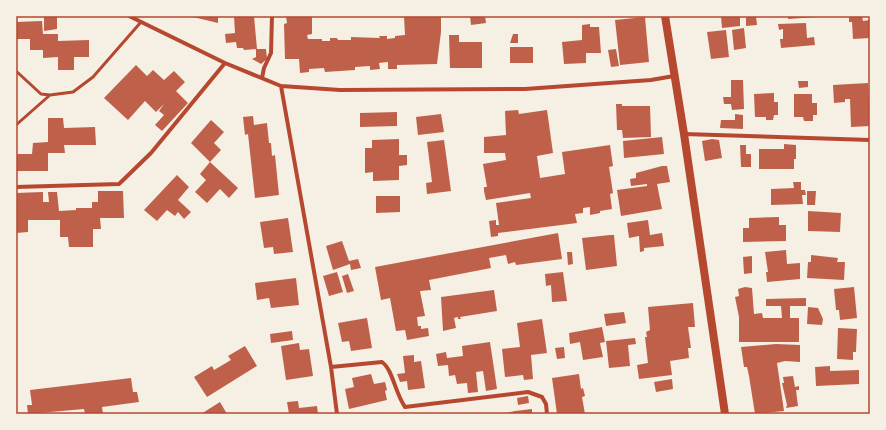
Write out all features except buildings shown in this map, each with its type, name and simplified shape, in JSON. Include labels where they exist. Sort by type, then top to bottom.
[{"type":"main road","points":[[665,16],[725,414]]},
{"type":"street","points":[[129,16],[225,63],[281,86],[340,90],[525,89],[651,80],[674,76]]},
{"type":"street","points":[[262,78],[264,68],[271,53],[272,16]]},
{"type":"street","points":[[16,187],[119,184],[151,153],[225,63]]},
{"type":"street","points":[[281,86],[331,367],[337,414]]},
{"type":"street","points":[[684,134],[870,140]]},
{"type":"street","points":[[331,367],[382,362],[388,366],[398,397],[405,406],[528,392],[542,396],[546,404],[547,414]]},
{"type":"lane","points":[[16,71],[41,94],[50,95],[74,92],[93,77],[141,22]]},
{"type":"lane","points":[[16,125],[50,95]]}]
